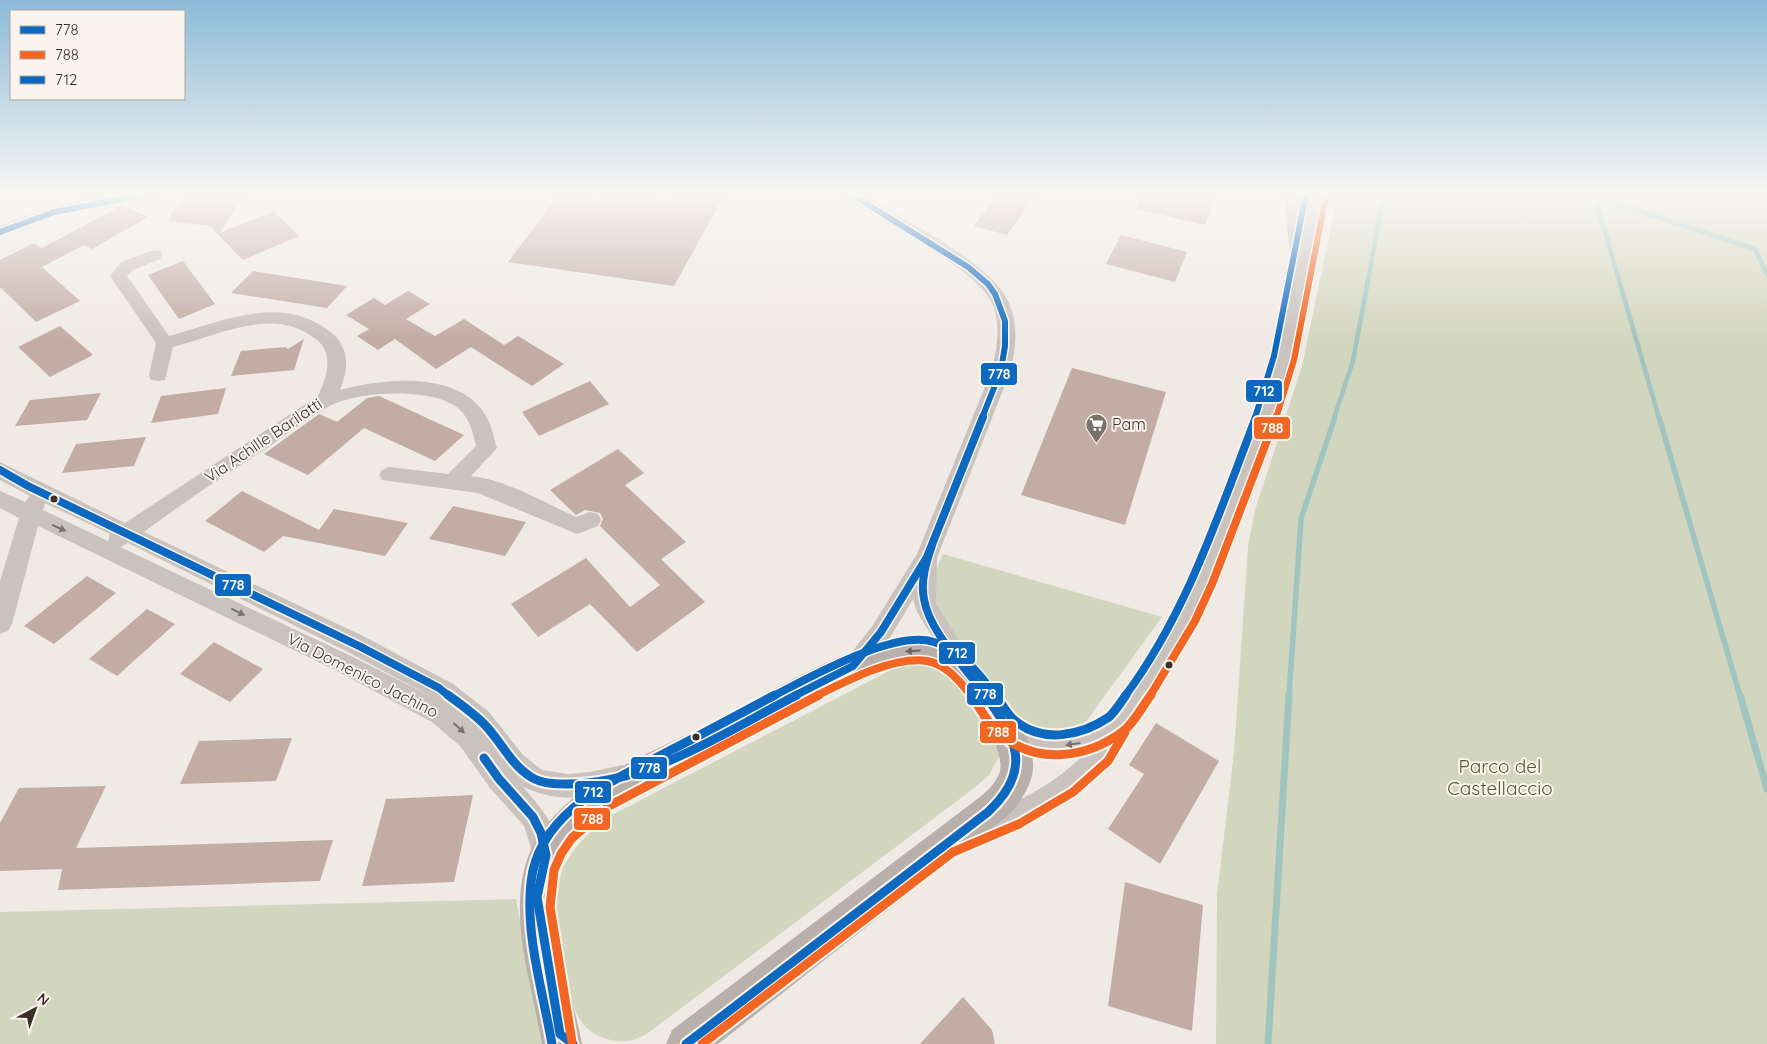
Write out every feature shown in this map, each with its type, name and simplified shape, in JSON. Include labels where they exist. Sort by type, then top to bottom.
[{"type":"main road","points":[[546,856],[569,825],[590,806],[665,763],[853,666],[898,653],[920,650],[938,653],[949,659],[970,678],[1006,728],[1017,756],[1017,768],[1013,781],[999,802],[686,1044]]},
{"type":"main road","name":"Via Domenico Jachino","points":[[546,856],[537,897],[565,1041]]},
{"type":"street","points":[[853,666],[884,627],[927,557],[1001,370],[1006,340],[1004,313],[994,292],[976,274],[927,243]]},
{"type":"street","points":[[1297,243],[1300,267]]},
{"type":"street","points":[[948,843],[1015,815],[1067,784],[1101,754],[1112,738],[1117,724],[1167,651],[1203,580],[1277,385],[1296,303],[1300,267],[1305,243]]},
{"type":"street","points":[[154,255],[126,266],[118,276],[165,344],[158,375]]},
{"type":"street","name":"Via Achille Barilatti","points":[[105,548],[166,504],[325,400],[337,371],[335,349],[329,339],[290,318],[262,318],[165,344]]},
{"type":"street","points":[[325,400],[370,389],[414,386],[440,391],[463,402],[480,419],[487,448],[453,481]]},
{"type":"street","name":"Via Domenico Jachino","points":[[0,470],[43,493],[361,647],[445,692],[484,724],[514,763],[537,780],[562,785],[588,784],[612,780],[665,763]]},
{"type":"street","points":[[389,475],[453,481],[492,488],[572,525],[577,526],[590,520]]},
{"type":"street","points":[[0,624],[3,603],[30,514],[34,504],[43,493]]},
{"type":"street","name":"Via Domenico Jachino","points":[[0,499],[341,662],[441,714],[462,730],[499,778],[533,817],[541,833],[546,856]]},
{"type":"street","points":[[927,557],[928,570],[923,594],[925,605],[970,678]]},
{"type":"street","points":[[1006,728],[1030,741],[1055,746],[1086,741],[1117,724]]},
{"type":"green space","name":"Parco del Castellaccio","points":[[1328,243],[1767,243],[1767,1044],[1216,1044],[1217,895],[1234,752],[1248,547],[1255,510],[1302,366]]},
{"type":"green space","points":[[943,554],[1162,617],[1080,730],[1057,735],[1046,735],[1035,731],[1006,706],[956,641],[943,618],[935,598],[932,583]]},
{"type":"green space","points":[[919,665],[933,669],[959,686],[989,725],[1002,752],[989,775],[973,789],[648,1033],[633,1040],[618,1041],[607,1039],[587,1028],[576,1012],[573,1002],[556,910],[561,874],[569,857],[581,842],[595,827],[610,816],[889,671],[901,667]]},
{"type":"green space","points":[[516,899],[543,1044],[0,1044],[0,912]]},
{"type":"building","points":[[34,243],[42,248],[52,243],[103,243],[92,249],[84,245],[42,267],[80,301],[36,322],[0,287],[0,260]]},
{"type":"building","points":[[226,243],[283,243],[243,260]]},
{"type":"building","points":[[523,243],[698,243],[674,286],[508,262]]},
{"type":"building","points":[[1117,243],[1151,243],[1187,252],[1175,282],[1106,264]]},
{"type":"building","points":[[183,261],[215,304],[179,319],[148,275]]},
{"type":"building","points":[[253,271],[347,286],[327,308],[231,293]]},
{"type":"building","points":[[408,291],[430,304],[406,319],[435,336],[464,319],[504,345],[518,336],[564,364],[532,386],[471,347],[436,369],[395,339],[378,350],[357,336],[369,329],[346,315],[374,298],[385,305]]},
{"type":"building","points":[[60,326],[93,355],[50,377],[18,347]]},
{"type":"building","points":[[304,339],[294,370],[231,376],[241,351],[286,347],[288,349]]},
{"type":"building","name":"Pam","points":[[1072,368],[1166,392],[1125,525],[1021,495]]},
{"type":"building","points":[[590,381],[609,404],[539,436],[522,412]]},
{"type":"building","points":[[226,388],[218,414],[151,423],[161,396]]},
{"type":"building","points":[[101,393],[87,420],[15,426],[30,400]]},
{"type":"building","points":[[379,396],[464,435],[435,461],[364,428],[308,475],[264,454],[319,414],[337,422],[367,398]]},
{"type":"building","points":[[146,437],[134,466],[62,473],[76,444]]},
{"type":"building","points":[[618,449],[644,473],[625,485],[686,542],[661,559],[705,602],[637,652],[590,604],[538,637],[511,604],[586,558],[630,607],[660,585],[600,526],[603,519],[600,513],[585,510],[576,515],[550,490]]},
{"type":"building","points":[[242,491],[319,530],[334,509],[408,523],[385,556],[283,536],[264,552],[205,521]]},
{"type":"building","points":[[453,506],[526,522],[505,556],[429,539]]},
{"type":"building","points":[[87,576],[116,593],[54,644],[24,626]]},
{"type":"building","points":[[147,609],[175,624],[117,676],[89,659]]},
{"type":"building","points":[[214,642],[263,669],[230,702],[180,674]]},
{"type":"building","points":[[1156,723],[1219,761],[1160,864],[1108,829],[1144,774],[1129,765]]},
{"type":"building","points":[[292,738],[276,781],[180,784],[199,741]]},
{"type":"building","points":[[106,786],[76,848],[333,840],[320,881],[58,890],[62,869],[0,871],[0,823],[19,788]]},
{"type":"building","points":[[473,795],[454,882],[362,886],[386,799]]},
{"type":"building","points":[[1125,882],[1203,905],[1192,1031],[1108,1006]]},
{"type":"building","points":[[963,997],[992,1030],[995,1044],[920,1044]]},
{"type":"waterway","points":[[1334,418],[1353,361],[1375,243]]},
{"type":"waterway","points":[[1608,243],[1659,418]]},
{"type":"waterway","points":[[1736,243],[1755,249],[1767,275]]},
{"type":"waterway","points":[[1289,696],[1301,519],[1335,417]]},
{"type":"waterway","points":[[1659,417],[1740,696]]},
{"type":"waterway","points":[[1268,1044],[1289,695]]},
{"type":"waterway","points":[[1740,695],[1767,789]]},
{"type":"transit line","name":"778","points":[[0,470],[28,486],[361,647],[439,688],[484,724],[508,757],[532,778],[553,784],[588,784],[612,780],[665,763],[853,666],[881,632],[927,557],[1001,370],[1006,329],[1001,305],[988,284],[968,267],[927,243]]},
{"type":"transit line","name":"712","points":[[552,1044],[531,929],[531,881],[535,861],[544,842],[557,823],[575,806],[599,788],[848,657],[905,641],[933,641],[961,655],[982,677],[1014,720],[1034,732],[1055,736],[1077,733],[1110,716],[1139,677],[1177,612],[1194,576],[1258,411],[1274,356],[1296,243]]},
{"type":"transit line","name":"788","points":[[572,1042],[552,929],[550,888],[554,870],[561,854],[572,838],[588,822],[609,806],[857,675],[908,661],[928,661],[949,671],[966,689],[1000,735],[1027,751],[1054,756],[1081,753],[1097,747],[1124,731],[1156,688],[1195,621],[1212,584],[1276,418],[1294,360],[1317,243]]},
{"type":"transit line","name":"778","points":[[686,1044],[988,812],[1012,784],[1016,772],[1016,753],[1009,732],[981,688],[934,624],[925,605],[923,582],[933,542]]},
{"type":"transit line","name":"788","points":[[702,1044],[953,852],[1019,824],[1073,792],[1108,761],[1125,732]]},
{"type":"transit line","name":"778","points":[[484,758],[499,779],[533,817],[541,833],[546,855],[537,897],[560,1034],[573,1044]]},
{"type":"place","name":"Pam","points":[[1096,443]]}]
